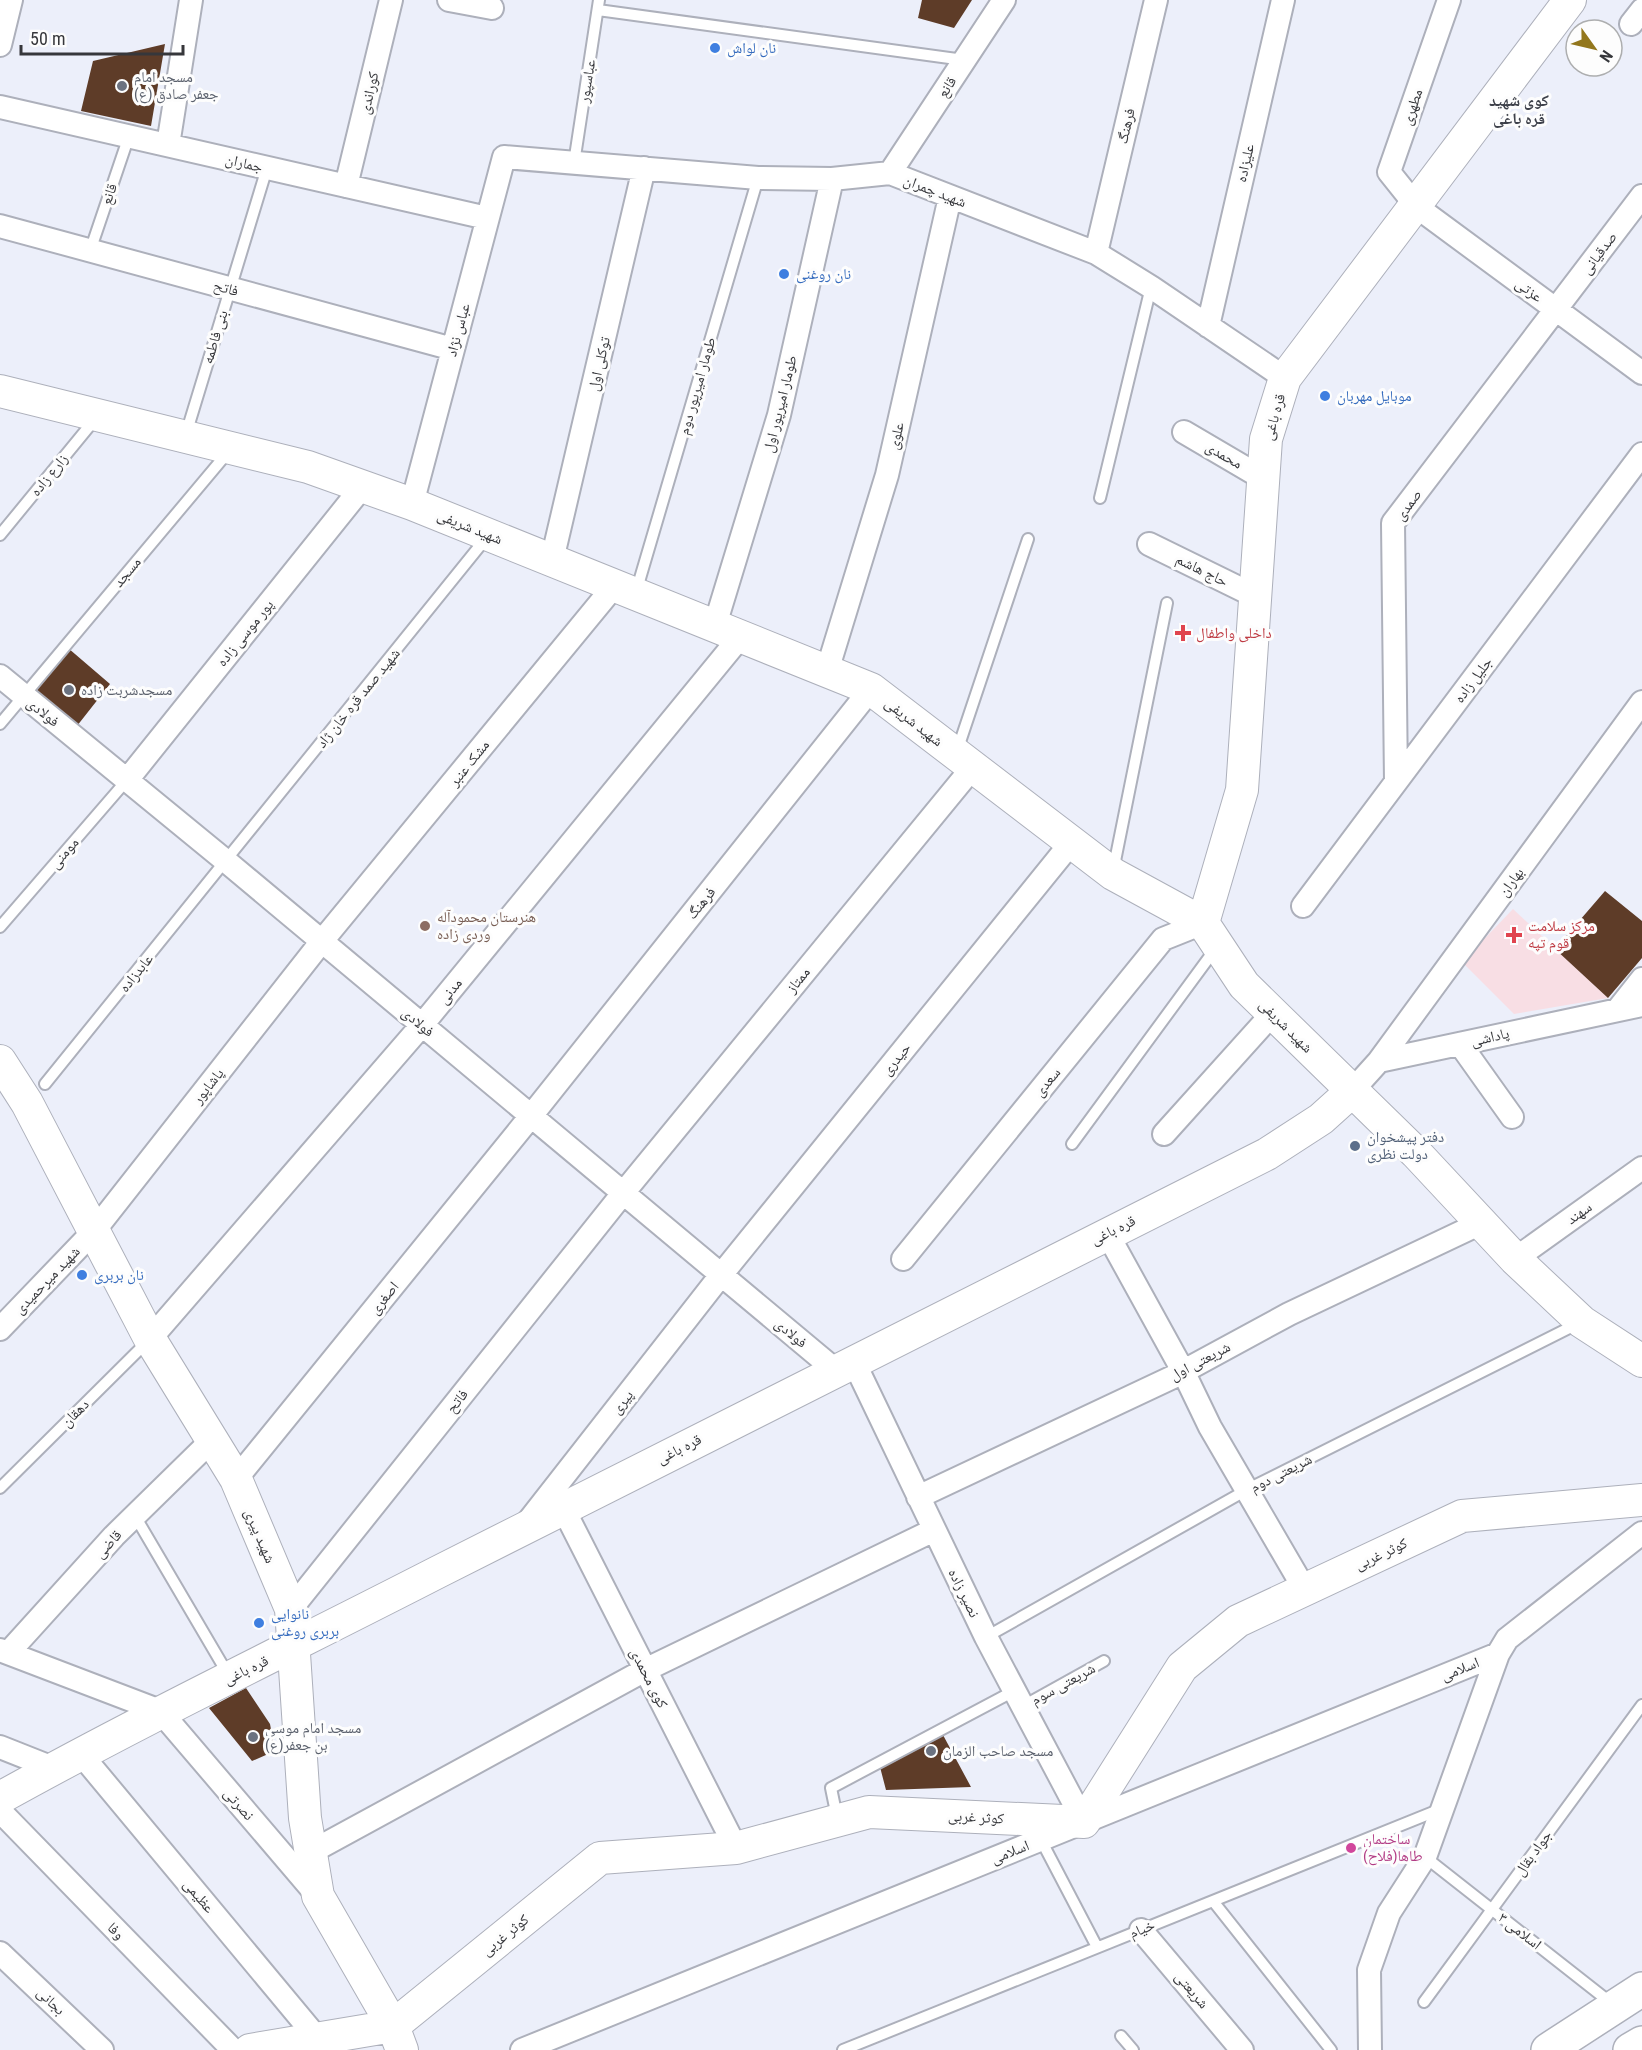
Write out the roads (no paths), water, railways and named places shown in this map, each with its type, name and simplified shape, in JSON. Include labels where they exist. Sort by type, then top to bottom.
[{"type":"main road","points":[[1548,2050],[1642,1989]]},
{"type":"main road","points":[[1630,2050],[1642,2043]]},
{"type":"street","points":[[0,45],[11,0]]},
{"type":"street","points":[[168,145],[191,0]]},
{"type":"street","name":"کوراندی","points":[[346,186],[391,0]]},
{"type":"street","points":[[449,0],[492,8]]},
{"type":"street","name":"قانع","points":[[890,173],[1004,0]]},
{"type":"street","name":"فرهنگ","points":[[1096,253],[1156,0]]},
{"type":"street","name":"علیزاده","points":[[1208,326],[1283,0]]},
{"type":"street","name":"مطهری","points":[[1417,207],[1389,172],[1449,0]]},
{"type":"street","name":"قره باغی","points":[[1211,934],[1242,790],[1266,439],[1285,378],[1417,207],[1570,0]]},
{"type":"street","name":"جماران","points":[[0,107],[488,218]]},
{"type":"street","name":"شهید چمران","points":[[504,157],[758,178],[832,179],[890,173],[1096,253],[1151,287],[1285,378]]},
{"type":"street","name":"عباس نژاد","points":[[412,504],[504,157]]},
{"type":"street","name":"توکلی اول","points":[[552,560],[644,168]]},
{"type":"street","name":"طومار امیرپور اول","points":[[728,631],[832,179]]},
{"type":"street","name":"علوی","points":[[826,671],[887,475],[950,196]]},
{"type":"street","name":"صدقیانی","points":[[1556,309],[1642,196]]},
{"type":"street","name":"عزتی","points":[[1417,207],[1642,373]]},
{"type":"street","name":"فاتح","points":[[0,226],[453,349]]},
{"type":"street","name":"صمدی","points":[[1396,782],[1393,523],[1556,309]]},
{"type":"street","name":"شهید شریفى","points":[[0,391],[308,467],[412,504],[871,689],[1113,874],[1211,934],[1244,985],[1416,1153],[1515,1259],[1582,1322],[1640,1356]]},
{"type":"street","name":"محمدی","points":[[1184,432],[1264,478]]},
{"type":"street","name":"جلیل زاده","points":[[1304,906],[1642,454]]},
{"type":"street","name":"پور موسی زاده","points":[[128,780],[363,486]]},
{"type":"street","name":"حاج هاشم","points":[[1149,544],[1255,596]]},
{"type":"street","name":"مشک عنبر","points":[[322,941],[626,589]]},
{"type":"street","name":"مدنی","points":[[150,1339],[422,1025],[728,631]]},
{"type":"street","name":"فولادی","points":[[0,676],[227,861],[721,1275],[843,1365]]},
{"type":"street","name":"فرهنگ","points":[[531,1116],[871,689]]},
{"type":"street","name":"بهاران","points":[[1379,1061],[1642,702]]},
{"type":"street","name":"ممتاز","points":[[624,1192],[964,761]]},
{"type":"street","name":"حیدری","points":[[721,1275],[1071,843]]},
{"type":"street","name":"سعدی","points":[[903,1259],[1163,939],[1211,934]]},
{"type":"street","name":"پاشاپور","points":[[94,1231],[322,941]]},
{"type":"street","points":[[1619,1008],[1642,979]]},
{"type":"street","name":"پاداشی","points":[[1379,1061],[1619,1008],[1642,1005]]},
{"type":"street","points":[[1164,1134],[1273,1012]]},
{"type":"street","points":[[1460,1044],[1512,1117]]},
{"type":"street","name":"شهید پیری","points":[[0,1061],[27,1103],[150,1339],[236,1479],[291,1609],[305,1818],[318,1896],[397,2038]]},
{"type":"street","points":[[1351,1092],[1379,1061]]},
{"type":"street","name":"قره باغی","points":[[0,1798],[159,1712],[292,1647],[843,1365],[1267,1154],[1321,1119],[1351,1092]]},
{"type":"street","name":"اصغری","points":[[236,1479],[531,1116]]},
{"type":"street","name":"سهند","points":[[1515,1259],[1642,1168]]},
{"type":"street","name":"فاتح","points":[[291,1609],[624,1192]]},
{"type":"street","name":"شریعتی اول","points":[[918,1497],[1184,1371],[1289,1314],[1481,1223]]},
{"type":"street","name":"شهید میرحمیدی","points":[[0,1329],[94,1231]]},
{"type":"street","points":[[1107,1233],[1184,1371],[1210,1427],[1305,1590]]},
{"type":"street","name":"پیری","points":[[522,1529],[721,1275]]},
{"type":"street","name":"نصیر زاده","points":[[843,1365],[918,1497],[986,1637],[1084,1822]]},
{"type":"street","name":"قاضی","points":[[4,1652],[212,1440]]},
{"type":"street","name":"کوثر غربی","points":[[250,2050],[318,2039],[397,2038],[600,1858],[736,1848],[869,1812],[1084,1822],[1182,1667],[1238,1621],[1462,1516],[1642,1500]]},
{"type":"street","name":"کوی محمدی","points":[[563,1508],[736,1848]]},
{"type":"street","points":[[311,1852],[645,1670],[934,1530]]},
{"type":"street","name":"اسلامی","points":[[1370,2050],[1369,1970],[1389,1913],[1425,1857],[1498,1654],[1507,1639],[1642,1533]]},
{"type":"street","points":[[4,1652],[159,1712]]},
{"type":"street","name":"اسلامی","points":[[522,2050],[1498,1654]]},
{"type":"street","name":"نصرتی","points":[[159,1712],[318,1896]]},
{"type":"street","points":[[0,1747],[53,1768]]},
{"type":"street","name":"عظیمی","points":[[80,1753],[318,2039]]},
{"type":"street","name":"وفا","points":[[0,1811],[233,2050]]},
{"type":"street","name":"شریعتی","points":[[1142,1930],[1242,2050]]},
{"type":"street","name":"بجانی","points":[[0,1953],[102,2050]]},
{"type":"lane","points":[[599,5],[964,60]]},
{"type":"lane","name":"عباسپور","points":[[574,163],[599,5]]},
{"type":"lane","name":"قانع","points":[[90,251],[129,136]]},
{"type":"lane","name":"بنی فاطمه","points":[[185,436],[267,168]]},
{"type":"lane","name":"طومار امیرپور دوم","points":[[626,589],[758,178]]},
{"type":"lane","points":[[1100,498],[1151,287]]},
{"type":"lane","name":"زارع زاده","points":[[0,535],[98,415]]},
{"type":"lane","name":"مسجد","points":[[0,724],[22,695],[232,448]]},
{"type":"lane","name":"شهید صمد قره خان ژاد","points":[[227,861],[489,535]]},
{"type":"lane","points":[[964,761],[1028,539]]},
{"type":"lane","points":[[1113,874],[1167,603]]},
{"type":"lane","name":"مومنی","points":[[0,927],[128,780]]},
{"type":"lane","name":"عابدزاده","points":[[45,1084],[227,861]]},
{"type":"lane","points":[[1072,1144],[1211,934]]},
{"type":"lane","name":"شریعتی دوم","points":[[986,1637],[1247,1490],[1582,1322]]},
{"type":"lane","name":"دهقان","points":[[0,1488],[150,1339]]},
{"type":"lane","points":[[135,1516],[230,1677]]},
{"type":"lane","name":"شریعتی سوم","points":[[837,1820],[831,1788],[1104,1661]]},
{"type":"lane","name":"جواد بقال","points":[[1424,2002],[1642,1705]]},
{"type":"lane","name":"خیام","points":[[843,2050],[1442,1809]]},
{"type":"lane","points":[[1041,1840],[1097,1947]]},
{"type":"lane","name":"اسلامی ۳","points":[[1425,1857],[1615,2006]]},
{"type":"lane","points":[[1213,1901],[1331,2050]]},
{"type":"lane","points":[[1121,2036],[1133,2050]]},
{"type":"place","name":"نان لواش","points":[[715,48]]},
{"type":"place","name":"مسجد امام جعفر صادق (ع)","points":[[122,86]]},
{"type":"place","name":"نان روغنی","points":[[784,274]]},
{"type":"place","name":"موبایل مهربان","points":[[1325,396]]},
{"type":"place","name":"داخلی واطفال","points":[[1183,633]]},
{"type":"place","name":"مسجدشربت زاده","points":[[69,690]]},
{"type":"place","name":"هنرستان محمودآله وردی زاده","points":[[425,926]]},
{"type":"place","name":"مرکز سلامت قوم تپه","points":[[1514,935]]},
{"type":"place","name":"دفتر پیشخوان دولت نظری","points":[[1355,1146]]},
{"type":"place","name":"نان بربری","points":[[82,1275]]},
{"type":"place","name":"نانوایی بربری روغنی","points":[[259,1623]]},
{"type":"place","name":"مسجد امام موسی بن جعفر(ع)","points":[[253,1737]]},
{"type":"place","name":"مسجد صاحب الزمان","points":[[931,1751]]},
{"type":"place","name":"ساختمان طاها(فلاح)","points":[[1351,1848]]},
{"type":"district","name":"کوی شهید قره باغی","points":[[1519,109]]}]
